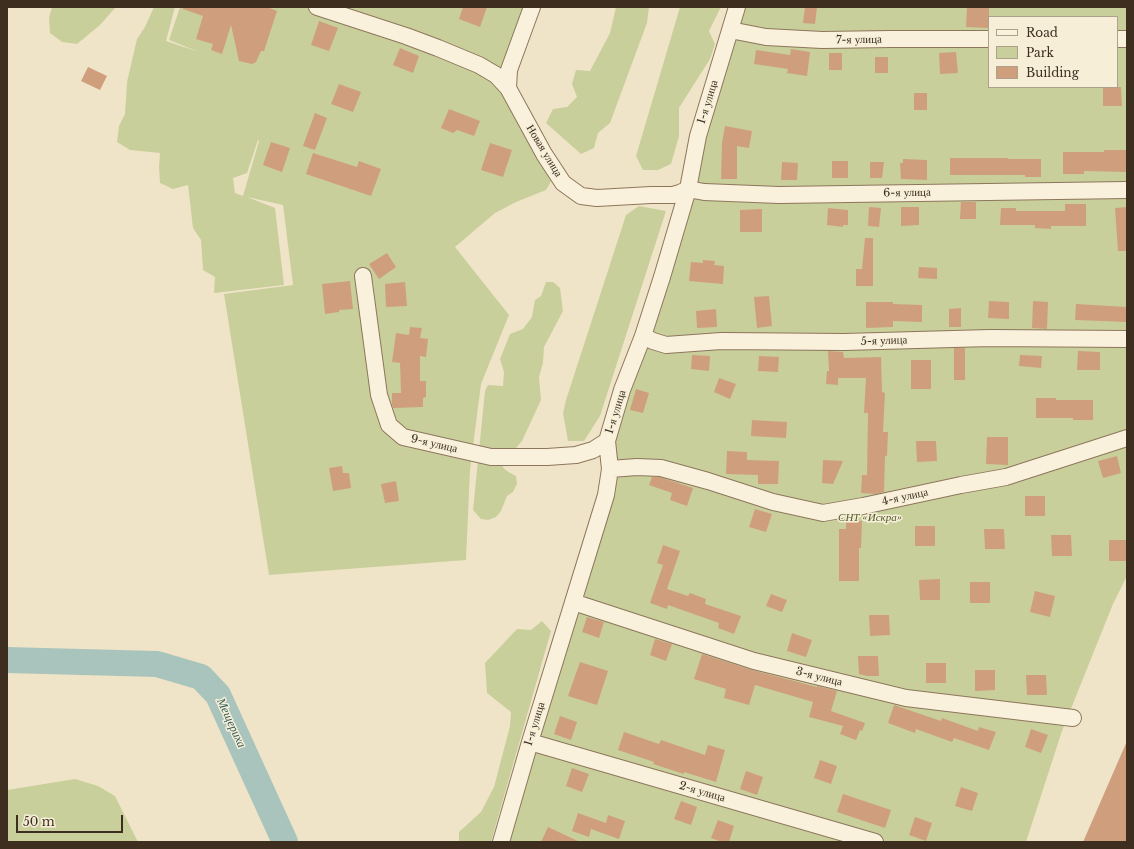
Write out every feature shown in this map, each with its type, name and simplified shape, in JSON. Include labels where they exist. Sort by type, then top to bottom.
[{"type":"street","name":"Новая улица","points":[[317,7],[406,36],[479,65],[496,75],[508,88],[544,154],[563,183],[581,196],[597,198],[673,195],[688,189]]},
{"type":"street","points":[[508,88],[509,70],[532,7]]},
{"type":"street","name":"1-я улица","points":[[501,842],[530,742],[606,495],[610,469],[607,441],[622,390],[662,277],[688,189],[698,136],[737,7]]},
{"type":"street","name":"7-я улица","points":[[730,30],[766,37],[822,40],[988,39]]},
{"type":"street","name":"6-я улица","points":[[688,189],[704,192],[779,195],[1127,190]]},
{"type":"street","name":"9-я улица","points":[[363,276],[379,395],[389,425],[403,437],[491,457],[547,457],[576,455],[593,450],[607,441]]},
{"type":"street","name":"5-я улица","points":[[642,336],[666,345],[721,341],[844,342],[990,338],[1127,339]]},
{"type":"street","name":"4-я улица","points":[[610,469],[637,467],[661,468],[708,481],[773,502],[823,513],[1006,477],[1127,438]]},
{"type":"street","name":"3-я улица","points":[[573,602],[754,661],[906,698],[1073,718]]},
{"type":"street","name":"2-я улица","points":[[530,742],[875,842]]},
{"type":"green space","points":[[52,7],[116,7],[100,25],[77,44],[62,42],[50,33],[49,18]]},
{"type":"green space","points":[[154,7],[175,7],[166,41],[199,52],[169,40],[180,7],[536,7],[508,80],[559,168],[546,190],[516,202],[495,213],[455,247],[509,315],[481,384],[470,470],[466,560],[269,575],[224,294],[293,285],[283,205],[247,197],[275,208],[284,285],[214,293],[215,277],[203,270],[201,240],[193,228],[188,185],[173,189],[160,183],[160,153],[130,150],[117,142],[119,126],[125,114],[127,82],[137,39],[145,27]],"holes":[[[258,140],[259,141],[243,196],[235,193],[233,178],[247,173]]]},
{"type":"green space","points":[[616,7],[649,7],[647,23],[610,123],[598,133],[594,148],[581,154],[546,123],[553,109],[567,107],[577,97],[572,84],[576,70],[590,71],[610,33]]},
{"type":"green space","points":[[680,7],[721,7],[709,31],[715,44],[710,59],[679,108],[679,136],[671,164],[658,170],[643,170],[636,156]]},
{"type":"green space","name":"СНТ «Искра»","points":[[742,7],[1127,7],[1127,576],[1113,604],[1062,731],[1026,842],[507,842],[538,737],[583,601],[615,486],[614,445],[694,180]]},
{"type":"green space","points":[[639,206],[666,211],[600,416],[584,441],[568,441],[563,413],[566,400],[626,215]]},
{"type":"green space","points":[[546,282],[553,282],[560,288],[563,311],[544,347],[543,363],[539,377],[541,400],[522,441],[516,448],[502,455],[502,463],[504,468],[516,476],[517,484],[513,492],[507,496],[501,511],[496,517],[488,520],[481,519],[473,510],[485,391],[488,385],[503,386],[504,372],[500,359],[510,334],[523,329],[532,317],[535,300],[541,296]]},
{"type":"green space","points":[[542,621],[551,631],[491,842],[459,842],[459,832],[481,812],[494,787],[510,726],[511,712],[487,693],[485,663],[517,629],[531,630]]},
{"type":"green space","points":[[75,779],[98,786],[115,796],[138,842],[7,842],[7,790]]},
{"type":"building","points":[[183,7],[267,7],[277,11],[264,51],[261,51],[256,62],[252,64],[239,61],[231,25],[222,54],[211,50],[213,44],[196,39],[203,16],[183,9]]},
{"type":"building","points":[[463,7],[487,7],[480,27],[459,19]]},
{"type":"building","points":[[805,7],[817,7],[815,24],[803,23]]},
{"type":"building","points":[[967,7],[989,7],[988,28],[966,27]]},
{"type":"building","points":[[319,21],[338,28],[329,51],[311,45]]},
{"type":"building","points":[[400,48],[419,56],[413,73],[393,65]]},
{"type":"building","points":[[791,49],[810,52],[807,76],[787,73],[788,69],[754,64],[756,50],[790,55]]},
{"type":"building","points":[[956,52],[958,73],[940,74],[939,53]]},
{"type":"building","points":[[829,53],[842,53],[842,70],[829,70]]},
{"type":"building","points":[[875,57],[888,57],[888,73],[875,73]]},
{"type":"building","points":[[88,67],[107,76],[100,90],[81,81]]},
{"type":"building","points":[[339,84],[361,92],[353,112],[331,104]]},
{"type":"building","points":[[1121,87],[1122,106],[1103,106],[1103,88]]},
{"type":"building","points":[[914,93],[927,93],[927,110],[914,110]]},
{"type":"building","points":[[449,109],[480,121],[474,136],[457,130],[453,133],[441,128]]},
{"type":"building","points":[[315,113],[327,118],[315,150],[303,146]]},
{"type":"building","points":[[725,126],[752,131],[749,148],[737,146],[737,179],[721,179],[722,143]]},
{"type":"building","points":[[271,142],[290,148],[282,172],[263,165]]},
{"type":"building","points":[[490,143],[512,150],[503,177],[481,170]]},
{"type":"building","points":[[1104,150],[1126,150],[1126,172],[1084,171],[1084,174],[1063,174],[1063,152],[1104,152]]},
{"type":"building","points":[[313,153],[357,167],[359,161],[381,169],[371,196],[306,174]]},
{"type":"building","points":[[950,158],[1041,159],[1041,177],[1025,177],[1025,175],[950,175]]},
{"type":"building","points":[[903,159],[927,160],[927,180],[901,179],[900,163],[903,163]]},
{"type":"building","points":[[832,161],[848,161],[848,178],[832,178]]},
{"type":"building","points":[[782,162],[798,163],[797,180],[781,180]]},
{"type":"building","points":[[870,162],[884,162],[882,178],[870,178]]},
{"type":"building","points":[[961,202],[976,202],[976,219],[960,219]]},
{"type":"building","points":[[1065,204],[1086,204],[1086,226],[1051,226],[1051,229],[1035,228],[1035,225],[1000,225],[1001,208],[1016,208],[1016,211],[1065,211]]},
{"type":"building","points":[[869,207],[881,208],[879,227],[868,226]]},
{"type":"building","points":[[901,207],[919,207],[919,225],[901,226]]},
{"type":"building","points":[[1127,207],[1127,251],[1118,251],[1115,208]]},
{"type":"building","points":[[828,208],[848,210],[848,225],[843,225],[843,227],[827,225]]},
{"type":"building","points":[[762,209],[762,232],[740,232],[740,210]]},
{"type":"building","points":[[865,238],[873,238],[873,286],[856,286],[856,269],[862,269]]},
{"type":"building","points":[[387,253],[396,267],[379,279],[369,264]]},
{"type":"building","points":[[703,260],[715,261],[714,265],[724,266],[723,284],[689,281],[691,262],[703,263]]},
{"type":"building","points":[[919,267],[937,268],[937,279],[918,278]]},
{"type":"building","points":[[350,281],[353,309],[339,310],[339,312],[325,314],[322,284]]},
{"type":"building","points":[[405,282],[407,306],[386,307],[385,284]]},
{"type":"building","points":[[769,296],[772,326],[757,328],[754,297]]},
{"type":"building","points":[[989,301],[1009,302],[1009,319],[988,318]]},
{"type":"building","points":[[1033,301],[1048,302],[1047,329],[1032,328]]},
{"type":"building","points":[[866,302],[893,302],[893,304],[922,305],[922,322],[893,321],[893,327],[866,328]]},
{"type":"building","points":[[1076,304],[1127,307],[1127,322],[1075,320]]},
{"type":"building","points":[[961,308],[961,327],[949,327],[949,309]]},
{"type":"building","points":[[716,309],[717,327],[697,328],[696,311]]},
{"type":"building","points":[[410,327],[422,328],[420,338],[428,339],[426,357],[420,356],[420,381],[426,381],[426,397],[423,398],[423,407],[393,408],[392,393],[401,393],[400,363],[392,362],[396,333],[409,335]]},
{"type":"building","points":[[954,348],[965,348],[965,380],[954,380]]},
{"type":"building","points":[[828,351],[843,352],[844,358],[881,357],[882,392],[885,393],[883,432],[888,432],[887,456],[885,456],[884,492],[876,494],[861,493],[862,475],[867,475],[868,413],[864,413],[866,378],[838,378],[838,385],[826,384],[827,371],[829,371]]},
{"type":"building","points":[[1078,351],[1100,352],[1100,370],[1077,370]]},
{"type":"building","points":[[692,355],[710,356],[709,371],[691,369]]},
{"type":"building","points":[[1020,355],[1042,356],[1041,368],[1019,366]]},
{"type":"building","points":[[759,356],[779,357],[778,372],[758,371]]},
{"type":"building","points":[[911,360],[931,360],[931,389],[911,389]]},
{"type":"building","points":[[719,378],[736,384],[730,399],[714,392]]},
{"type":"building","points":[[636,389],[649,393],[643,413],[630,410]]},
{"type":"building","points":[[1036,398],[1056,398],[1056,400],[1093,400],[1093,420],[1073,420],[1073,418],[1036,418]]},
{"type":"building","points":[[752,420],[787,422],[786,438],[751,436]]},
{"type":"building","points":[[987,437],[1008,437],[1008,465],[986,464]]},
{"type":"building","points":[[916,441],[936,441],[937,461],[917,462]]},
{"type":"building","points":[[727,451],[747,452],[747,460],[779,461],[778,484],[758,484],[758,475],[726,474]]},
{"type":"building","points":[[1117,456],[1121,473],[1103,478],[1098,461]]},
{"type":"building","points":[[823,460],[843,461],[833,484],[822,483]]},
{"type":"building","points":[[342,466],[343,473],[349,473],[351,488],[333,491],[329,468]]},
{"type":"building","points":[[652,477],[660,477],[693,488],[687,506],[670,500],[672,493],[649,485]]},
{"type":"building","points":[[396,481],[399,501],[385,503],[381,484]]},
{"type":"building","points":[[1025,496],[1045,496],[1045,516],[1025,516]]},
{"type":"building","points":[[755,509],[772,514],[766,532],[749,527]]},
{"type":"building","points":[[846,520],[862,521],[861,548],[859,548],[859,581],[839,581],[839,529],[846,529]]},
{"type":"building","points":[[915,526],[935,526],[935,546],[915,546]]},
{"type":"building","points":[[984,529],[1004,529],[1005,549],[985,549]]},
{"type":"building","points":[[1051,535],[1071,535],[1072,556],[1052,556]]},
{"type":"building","points":[[1109,540],[1127,540],[1127,561],[1109,561]]},
{"type":"building","points":[[663,545],[680,551],[667,589],[688,596],[690,593],[706,599],[705,604],[741,616],[734,634],[718,628],[719,623],[668,605],[667,609],[650,603],[663,565],[657,563]]},
{"type":"building","points":[[940,579],[940,600],[920,600],[919,580]]},
{"type":"building","points":[[970,582],[990,582],[990,603],[970,603]]},
{"type":"building","points":[[1035,591],[1055,596],[1050,617],[1030,612]]},
{"type":"building","points":[[771,594],[787,600],[782,612],[766,606]]},
{"type":"building","points":[[869,615],[889,615],[890,635],[870,636]]},
{"type":"building","points":[[587,617],[604,622],[599,638],[582,632]]},
{"type":"building","points":[[792,633],[812,640],[806,657],[787,651]]},
{"type":"building","points":[[655,639],[672,644],[666,661],[650,655]]},
{"type":"building","points":[[702,654],[752,670],[837,691],[831,711],[865,723],[862,731],[860,730],[856,740],[840,734],[843,726],[809,717],[813,702],[755,685],[749,705],[724,698],[726,689],[694,679]]},
{"type":"building","points":[[858,656],[878,656],[879,676],[859,674]]},
{"type":"building","points":[[580,662],[608,671],[597,705],[568,696]]},
{"type":"building","points":[[926,663],[946,663],[946,683],[926,683]]},
{"type":"building","points":[[975,670],[995,670],[995,690],[975,691]]},
{"type":"building","points":[[1026,675],[1046,675],[1047,695],[1027,695]]},
{"type":"building","points":[[894,705],[941,721],[942,718],[978,731],[979,727],[996,732],[989,750],[954,738],[952,742],[916,729],[915,733],[888,723]]},
{"type":"building","points":[[560,716],[577,722],[571,740],[554,734]]},
{"type":"building","points":[[1031,729],[1048,735],[1041,753],[1025,747]]},
{"type":"building","points":[[624,732],[659,744],[661,740],[705,755],[708,745],[725,750],[716,782],[653,764],[654,762],[618,750]]},
{"type":"building","points":[[1127,741],[1127,842],[1083,842]]},
{"type":"building","points":[[820,760],[837,766],[831,784],[814,778]]},
{"type":"building","points":[[572,768],[589,774],[582,792],[566,786]]},
{"type":"building","points":[[746,771],[763,777],[757,795],[740,789]]},
{"type":"building","points":[[961,787],[978,793],[972,811],[955,806]]},
{"type":"building","points":[[843,794],[891,810],[885,828],[837,812]]},
{"type":"building","points":[[681,801],[697,807],[691,825],[674,819]]},
{"type":"building","points":[[578,813],[606,823],[608,815],[625,821],[619,839],[591,829],[589,837],[572,831]]},
{"type":"building","points":[[915,817],[932,823],[926,841],[909,835]]},
{"type":"building","points":[[718,820],[734,826],[729,842],[722,842],[711,838]]},
{"type":"building","points":[[548,827],[580,842],[541,842]]},
{"type":"waterway","name":"Мещериха","points":[[7,660],[157,664],[201,677],[218,695],[285,842]]}]
